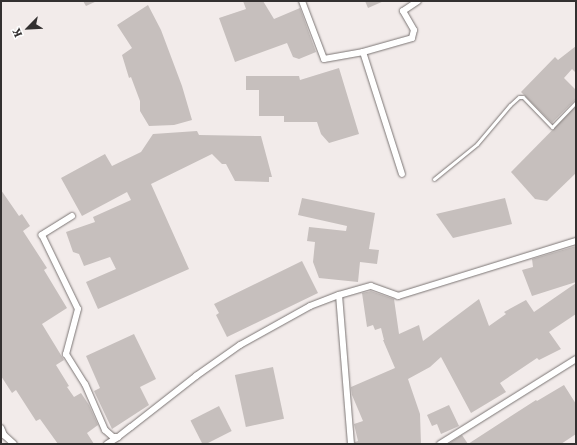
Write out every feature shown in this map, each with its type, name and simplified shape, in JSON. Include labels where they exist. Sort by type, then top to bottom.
[{"type":"street","points":[[302,1],[324,59],[363,52],[412,38],[414,30],[403,11],[418,1]]},
{"type":"street","points":[[363,52],[402,174]]},
{"type":"street","points":[[72,216],[42,236],[78,309],[66,354],[85,384],[105,430],[113,437],[118,437]]},
{"type":"street","points":[[107,444],[196,376],[240,345],[310,306],[339,295],[372,286],[398,296],[576,241]]},
{"type":"street","points":[[339,295],[352,444]]},
{"type":"street","points":[[440,444],[576,359]]},
{"type":"street","points":[[1,428],[4,435],[14,444]]},
{"type":"lane","points":[[434,179],[477,144],[510,105],[519,97],[523,97],[552,127],[576,102]]},
{"type":"building","points":[[83,1],[97,1],[86,6]]},
{"type":"building","points":[[243,1],[263,1],[274,19],[300,8],[316,52],[299,59],[293,57],[287,43],[235,62],[219,18],[246,9]]},
{"type":"building","points":[[365,1],[384,1],[368,8]]},
{"type":"building","points":[[148,5],[161,30],[182,86],[192,120],[174,125],[149,126],[140,111],[140,101],[131,77],[129,78],[122,55],[132,48],[117,25]]},
{"type":"building","points":[[576,46],[576,73],[572,69],[564,78],[576,90],[576,99],[552,123],[521,92],[555,57],[558,60]]},
{"type":"building","points":[[339,68],[359,134],[329,143],[321,134],[317,122],[284,122],[284,116],[259,116],[259,90],[246,90],[246,76],[299,76],[300,80]]},
{"type":"building","points":[[576,106],[576,173],[547,201],[535,199],[511,172]]},
{"type":"building","points":[[197,131],[199,135],[261,136],[272,177],[269,177],[269,182],[235,181],[226,164],[222,164],[212,154],[151,184],[189,269],[98,309],[86,282],[116,269],[110,257],[84,266],[79,254],[73,252],[66,232],[95,222],[93,217],[131,200],[127,192],[82,216],[61,178],[105,154],[112,166],[141,152],[153,134]]},
{"type":"building","points":[[1,190],[19,216],[22,214],[30,226],[23,231],[47,268],[44,270],[67,308],[42,324],[64,360],[56,365],[69,386],[67,387],[74,397],[81,393],[89,405],[98,425],[87,433],[94,444],[58,444],[40,419],[36,421],[16,390],[12,393],[1,376]]},
{"type":"building","points":[[302,198],[375,213],[369,249],[379,250],[377,264],[360,262],[358,282],[319,278],[313,262],[315,242],[307,241],[309,227],[346,231],[347,226],[298,215]]},
{"type":"building","points":[[505,198],[512,224],[453,238],[436,214]]},
{"type":"building","points":[[576,246],[576,282],[532,296],[522,270],[533,267],[532,259]]},
{"type":"building","points":[[302,261],[318,293],[227,337],[216,315],[219,313],[214,304]]},
{"type":"building","points":[[576,283],[576,314],[549,332],[561,349],[539,360],[537,358],[500,383],[506,392],[471,413],[441,357],[430,367],[408,379],[420,414],[421,444],[355,444],[355,442],[358,441],[354,424],[363,421],[352,395],[351,387],[395,368],[383,340],[381,328],[375,330],[373,325],[367,327],[362,293],[371,291],[394,299],[399,334],[419,325],[423,341],[479,299],[489,326],[506,314],[504,312],[526,300],[534,312]]},
{"type":"building","points":[[134,334],[156,379],[140,387],[149,405],[112,429],[94,391],[100,388],[86,356]]},
{"type":"building","points":[[273,367],[284,419],[246,427],[235,375]]},
{"type":"building","points":[[564,385],[576,404],[576,434],[561,444],[468,444],[536,400],[537,401]]},
{"type":"building","points":[[449,405],[459,426],[441,434],[437,424],[432,426],[427,415]]},
{"type":"building","points":[[219,406],[232,431],[206,444],[202,444],[190,421]]},
{"type":"building","points":[[462,435],[468,444],[448,444]]}]
